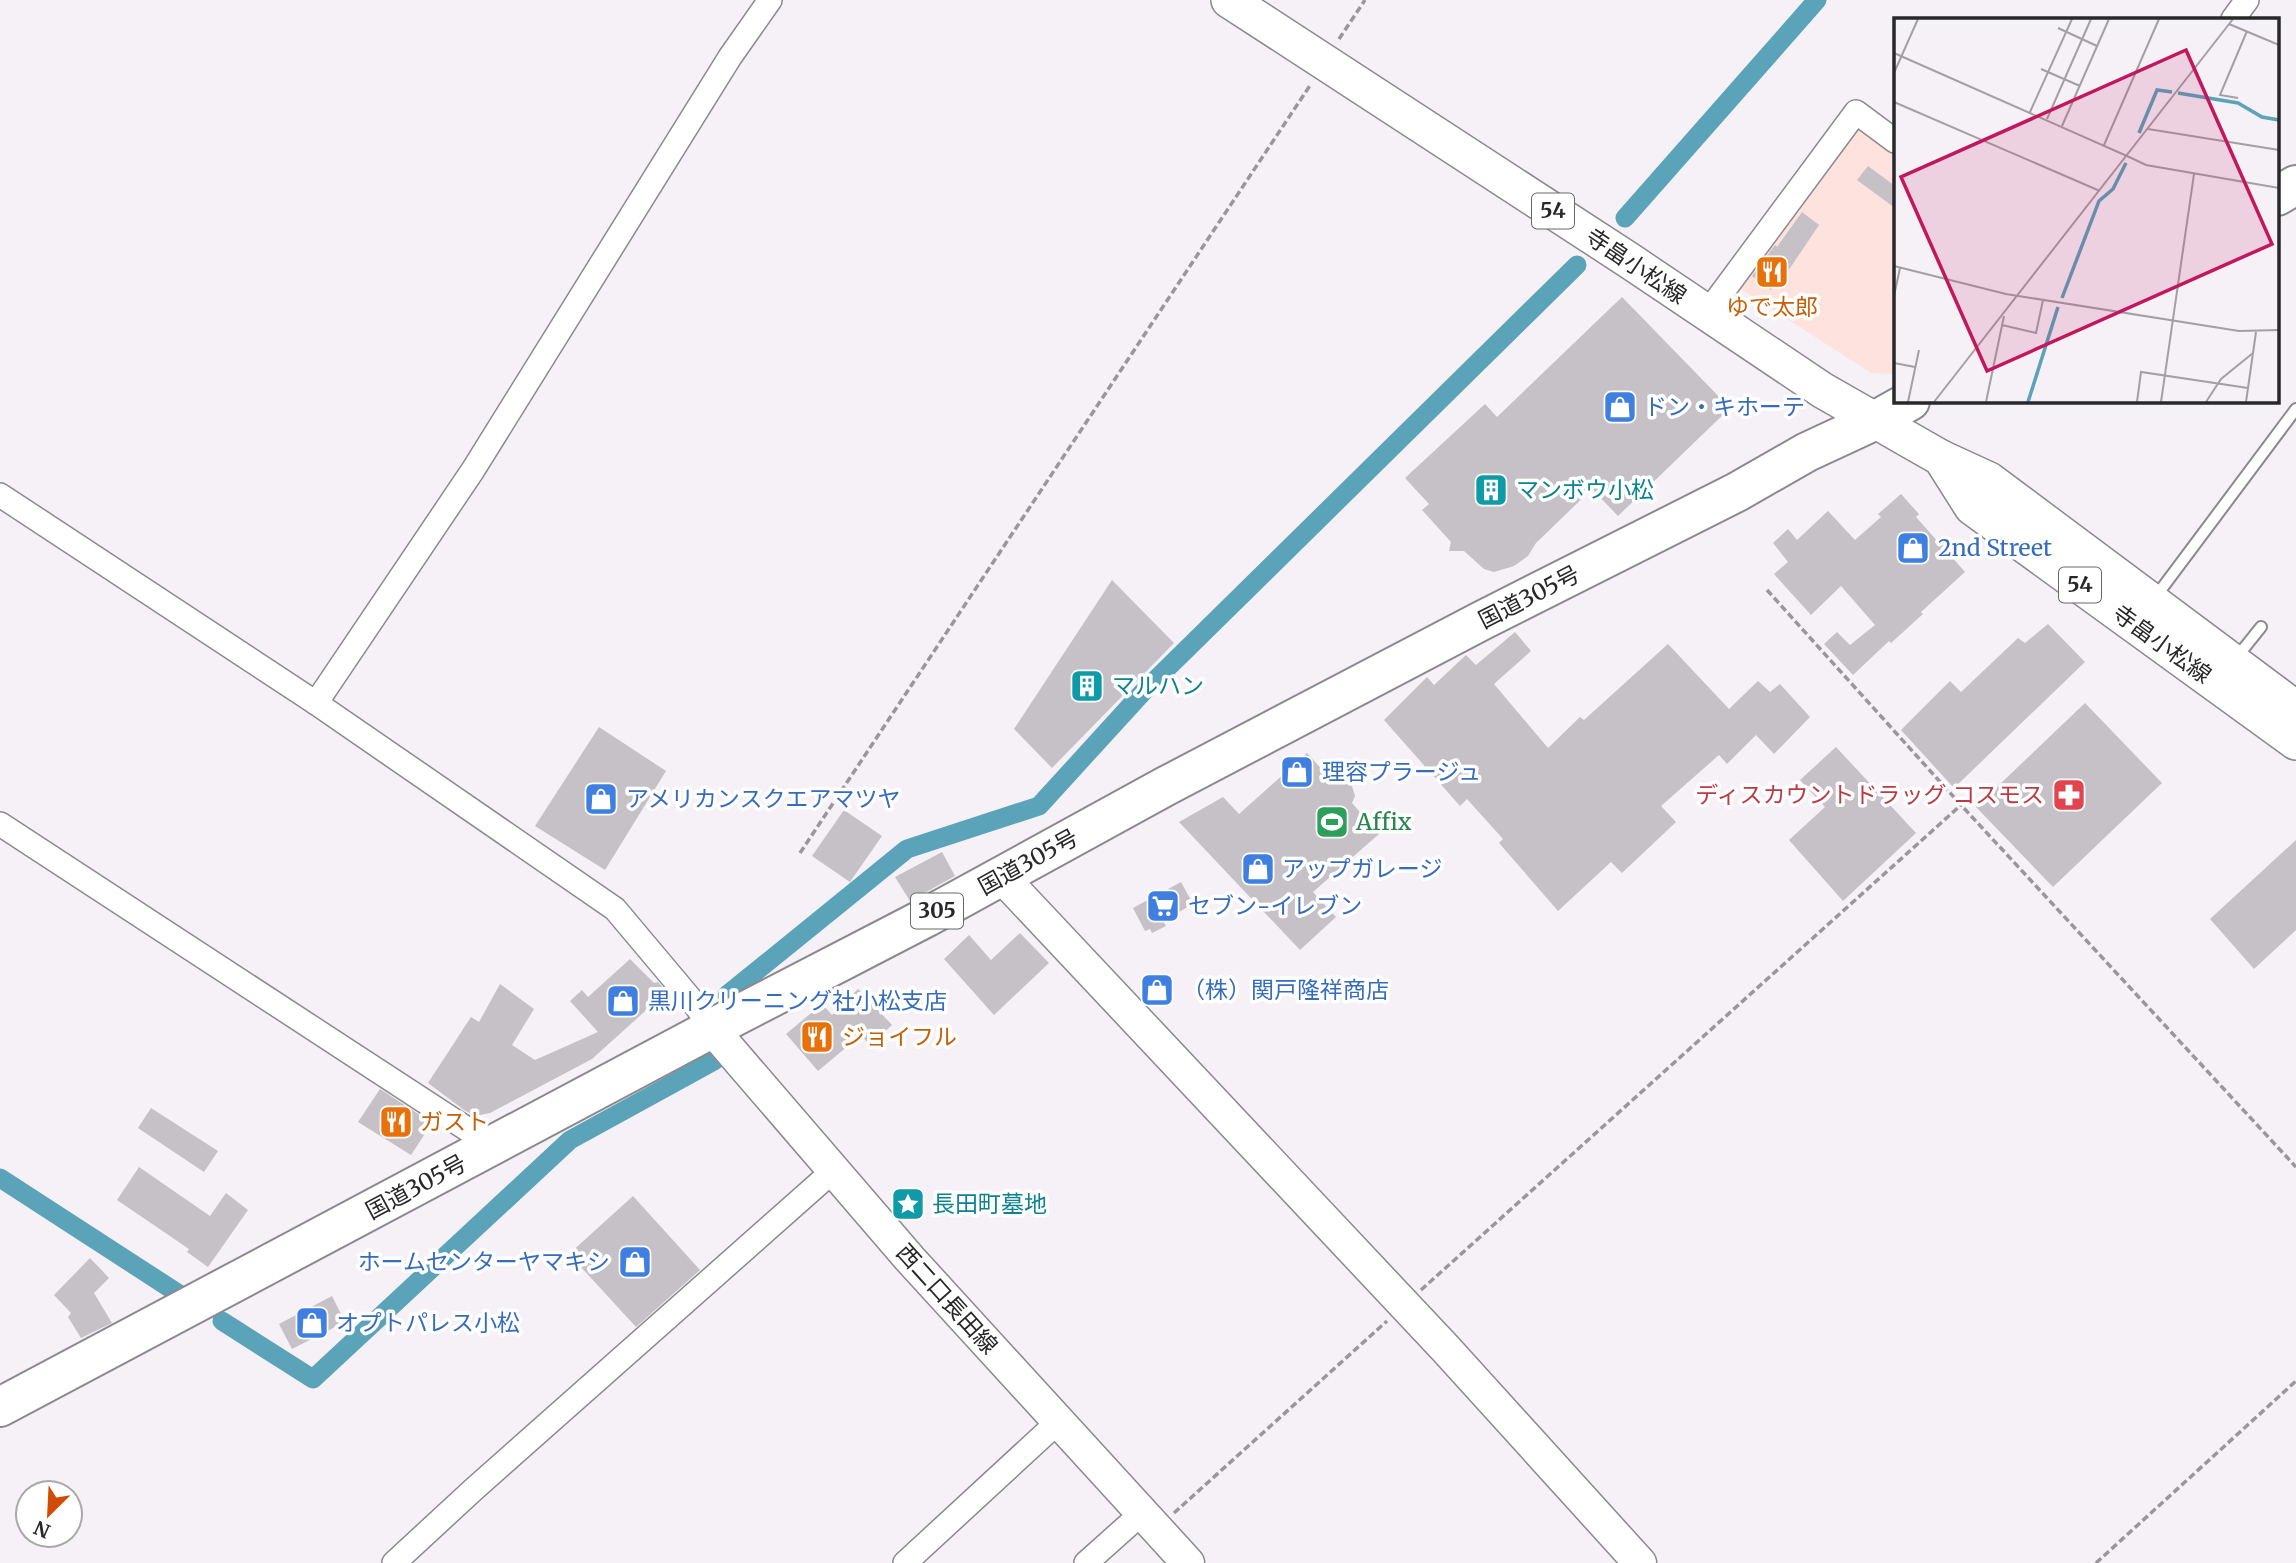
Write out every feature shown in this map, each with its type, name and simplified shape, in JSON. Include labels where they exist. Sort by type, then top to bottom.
[{"type":"highway","points":[[2278,194],[2296,185]]},
{"type":"highway","name":"国道305号","points":[[0,1407],[1166,786],[1908,402]]},
{"type":"main road","name":"寺畠小松線","points":[[1229,0],[1318,74],[1707,313],[1822,390],[1941,458],[1989,480],[2296,709]]},
{"type":"main road","name":"寺畠小松線","points":[[1941,458],[1972,507],[2296,742]]},
{"type":"street","points":[[316,703],[473,470],[730,57],[770,0]]},
{"type":"street","points":[[2234,18],[2247,0]]},
{"type":"street","points":[[1707,313],[1856,112],[1894,140]]},
{"type":"street","points":[[0,495],[316,703],[615,909],[694,1003],[712,1029]]},
{"type":"street","points":[[0,824],[493,1146]]},
{"type":"street","points":[[1001,876],[1404,1306],[1640,1563]]},
{"type":"street","name":"西二口長田線","points":[[712,1029],[911,1259],[1188,1563]]},
{"type":"street","points":[[394,1563],[833,1171]]},
{"type":"street","points":[[905,1563],[1059,1421]]},
{"type":"street","points":[[1086,1563],[1149,1521]]},
{"type":"lane","points":[[2152,601],[2296,409]]},
{"type":"lane","points":[[2233,662],[2261,627]]},
{"type":"path","points":[[800,853],[1365,0]]},
{"type":"path","points":[[1767,590],[2296,1167]]},
{"type":"path","points":[[1149,1521],[1404,1306],[1962,805]]},
{"type":"path","points":[[2096,1563],[2296,1381]]},
{"type":"shaded area","points":[[1866,126],[1894,147],[1894,374],[1871,373],[1736,286],[1853,129]]},
{"type":"building","points":[[1868,166],[1894,185],[1894,207],[1857,180]]},
{"type":"building","points":[[1802,212],[1819,225],[1784,277],[1781,275],[1771,290],[1752,276]]},
{"type":"building","points":[[1622,297],[1730,408],[1618,516],[1592,489],[1536,543],[1528,556],[1514,566],[1494,572],[1484,569],[1464,551],[1449,551],[1451,542],[1422,510],[1429,504],[1405,478],[1485,404],[1497,417]]},
{"type":"building","points":[[1901,494],[1919,514],[1916,517],[1939,543],[1942,541],[1953,553],[1950,555],[1965,572],[1921,612],[1923,614],[1853,675],[1824,644],[1837,632],[1850,645],[1875,625],[1841,586],[1811,615],[1774,574],[1788,562],[1773,543],[1788,529],[1797,540],[1828,511],[1855,540],[1881,517],[1878,514]]},
{"type":"building","name":"マルハン","points":[[1112,580],[1174,643],[1052,768],[1014,729]]},
{"type":"building","points":[[2048,624],[2085,662],[1954,788],[1901,730],[1950,681],[1961,692],[2018,638],[2025,643]]},
{"type":"building","points":[[1515,632],[1531,651],[1494,684],[1548,748],[1580,717],[1584,720],[1668,644],[1729,709],[1758,681],[1770,692],[1780,684],[1810,717],[1774,754],[1756,735],[1727,764],[1719,755],[1661,806],[1676,822],[1622,873],[1611,862],[1558,911],[1499,843],[1503,839],[1467,799],[1460,806],[1384,720],[1427,677],[1434,685],[1466,655],[1476,665]]},
{"type":"building","name":"ディスカウントドラッグ コスモス","points":[[2085,703],[2162,783],[2053,887],[1976,807]]},
{"type":"building","name":"アメリカンスクエアマツヤ","points":[[599,727],[666,771],[605,870],[535,826]]},
{"type":"building","points":[[1836,747],[1916,833],[1843,901],[1789,840],[1825,807],[1800,780]]},
{"type":"building","points":[[1307,753],[1335,784],[1343,781],[1352,786],[1355,796],[1352,803],[1379,834],[1313,892],[1336,917],[1300,950],[1179,822],[1223,797],[1239,814]]},
{"type":"building","points":[[844,810],[882,836],[850,882],[812,856]]},
{"type":"building","points":[[2296,840],[2296,930],[2254,969],[2210,919]]},
{"type":"building","points":[[942,852],[955,876],[910,901],[895,877]]},
{"type":"building","name":"セブン-イレブン","points":[[1181,882],[1193,904],[1163,921],[1166,926],[1152,933],[1150,929],[1145,931],[1133,908]]},
{"type":"building","points":[[1020,933],[1049,963],[994,1015],[944,959],[969,935],[991,960]]},
{"type":"building","points":[[630,959],[666,991],[666,1001],[653,1004],[592,1059],[490,1113],[475,1116],[428,1083],[471,1017],[479,1022],[500,984],[534,1009],[512,1045],[535,1060],[598,1032],[570,1001],[582,990],[588,997]]},
{"type":"building","points":[[858,989],[892,1025],[870,1045],[861,1035],[818,1071],[786,1034],[822,1004],[832,1015]]},
{"type":"building","name":"ガスト","points":[[380,1089],[432,1123],[411,1155],[358,1122]]},
{"type":"building","points":[[151,1108],[218,1151],[204,1172],[138,1128]]},
{"type":"building","points":[[139,1167],[210,1216],[226,1193],[248,1210],[208,1267],[187,1252],[189,1249],[117,1200]]},
{"type":"building","name":"ホームセンターヤマキシ","points":[[633,1196],[700,1270],[636,1327],[569,1254]]},
{"type":"building","points":[[90,1258],[109,1278],[94,1293],[112,1323],[81,1338],[68,1317],[71,1313],[54,1295]]},
{"type":"building","name":"オプトパレス小松","points":[[332,1296],[345,1322],[292,1349],[279,1324]]},
{"type":"waterway","points":[[1625,218],[1817,0]]},
{"type":"waterway","points":[[727,995],[907,849],[1039,806],[1143,692],[1577,265]]},
{"type":"waterway","points":[[222,1321],[313,1379],[570,1140],[714,1061]]},
{"type":"waterway","points":[[0,1178],[179,1294]]},
{"type":"place","name":"ゆで太郎","points":[[1772,272]]},
{"type":"place","name":"ドン・キホーテ","points":[[1620,407]]},
{"type":"place","name":"マンボウ小松","points":[[1491,490]]},
{"type":"place","name":"2nd Street","points":[[1913,548]]},
{"type":"place","name":"マルハン","points":[[1087,686]]},
{"type":"place","name":"理容プラージュ","points":[[1297,772]]},
{"type":"place","name":"ディスカウントドラッグ コスモス","points":[[2069,795]]},
{"type":"place","name":"アメリカンスクエアマツヤ","points":[[601,799]]},
{"type":"place","name":"Affix","points":[[1332,822]]},
{"type":"place","name":"アップガレージ","points":[[1258,869]]},
{"type":"place","name":"セブン-イレブン","points":[[1163,906]]},
{"type":"place","name":"（株）関戸隆祥商店","points":[[1157,990]]},
{"type":"place","name":"黒川クリーニング社小松支店","points":[[623,1001]]},
{"type":"place","name":"ジョイフル","points":[[817,1037]]},
{"type":"place","name":"ガスト","points":[[396,1122]]},
{"type":"place","name":"長田町墓地","points":[[908,1204]]},
{"type":"place","name":"ホームセンターヤマキシ","points":[[635,1262]]},
{"type":"place","name":"オプトパレス小松","points":[[312,1323]]}]
